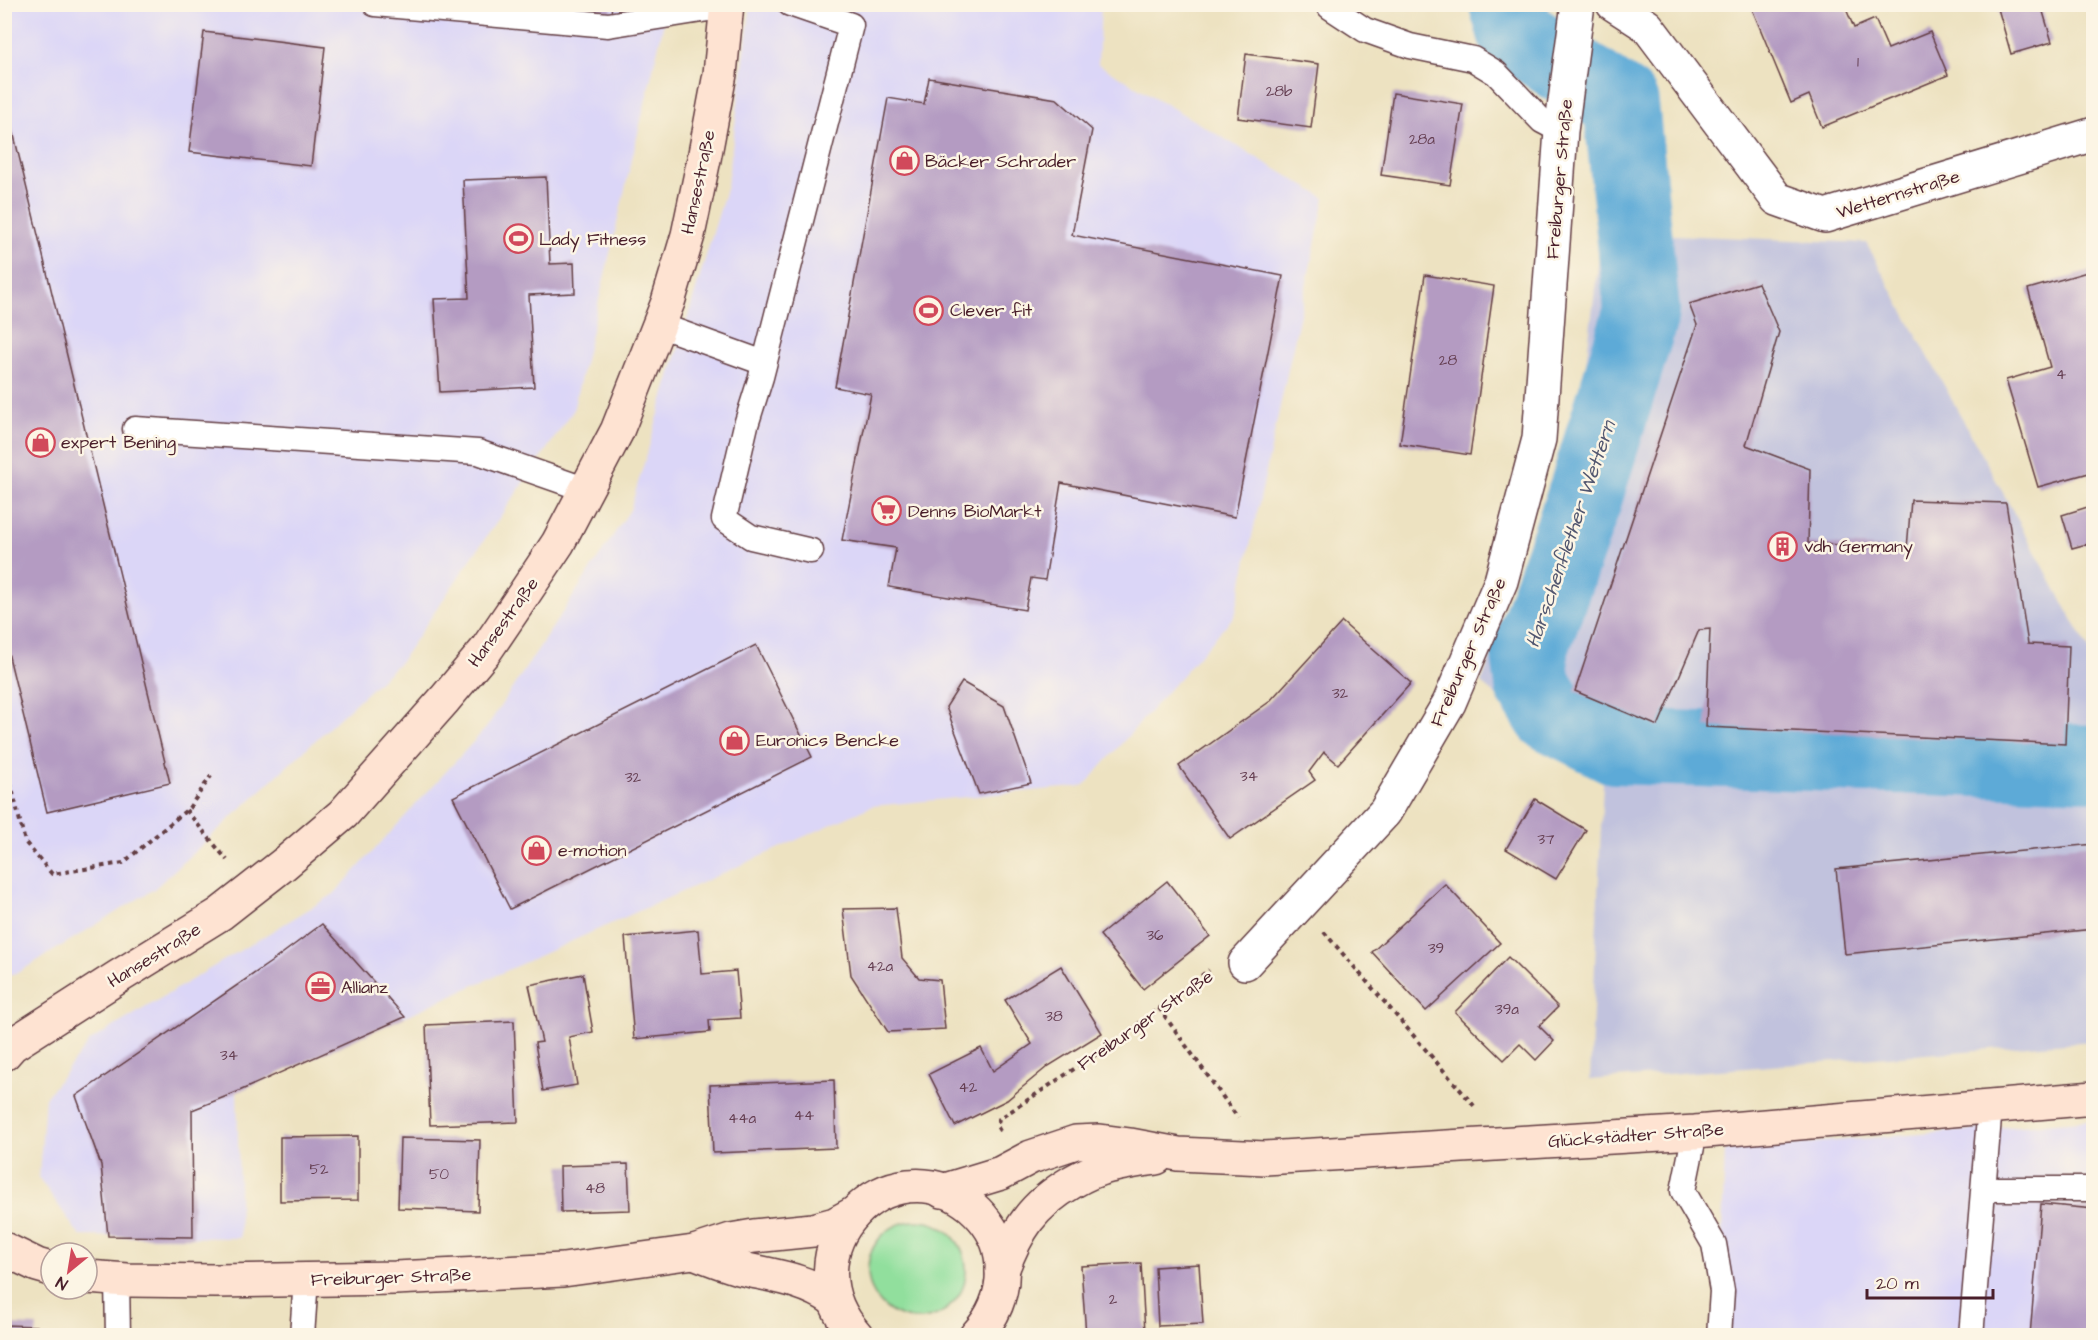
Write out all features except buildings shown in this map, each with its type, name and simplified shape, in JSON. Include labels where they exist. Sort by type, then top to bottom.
[{"type":"main road","name":"Hansestraße","points":[[4,1054],[12,1046],[118,976],[220,914],[284,864],[343,814],[486,650],[558,543],[587,490],[617,431],[659,325],[688,235],[720,74],[727,5]]},
{"type":"main road","name":"Glückstädter Straße","points":[[942,1191],[994,1176],[1040,1153],[1076,1142],[1100,1141],[1178,1154],[1265,1158],[1695,1132],[2094,1098]]},
{"type":"main road","name":"Glückstädter Straße","points":[[1002,1271],[1012,1246],[1026,1221],[1047,1198],[1062,1188],[1086,1174],[1109,1166],[1178,1154]]},
{"type":"main road","points":[[856,1335],[845,1323],[834,1299],[830,1274],[833,1250],[839,1235],[853,1214],[873,1198],[898,1189],[925,1187],[942,1191],[966,1203],[985,1221],[998,1244],[1002,1271],[1001,1289],[988,1321],[976,1335]]},
{"type":"main road","name":"Freiburger Straße","points":[[102,1278],[306,1279],[563,1270],[694,1252],[743,1238],[813,1230],[835,1224],[853,1214]]},
{"type":"main road","points":[[4,1250],[39,1266]]},
{"type":"main road","name":"Freiburger Straße","points":[[694,1252],[735,1267],[803,1283],[834,1299]]},
{"type":"street","name":"Freiburger Straße","points":[[1245,963],[1385,812],[1449,703],[1501,581],[1539,439],[1561,131],[1578,4]]},
{"type":"street","name":"Wetternstraße","points":[[1613,4],[1647,26],[1777,199],[1825,216],[2094,134]]},
{"type":"lane","points":[[375,4],[608,24],[627,13],[727,5]]},
{"type":"lane","points":[[790,4],[851,25],[764,363],[746,424],[724,519],[751,537],[811,551]]},
{"type":"lane","points":[[1330,6],[1365,30],[1410,46],[1473,59],[1496,73],[1542,121],[1561,131]]},
{"type":"lane","points":[[659,325],[764,363]]},
{"type":"lane","points":[[135,429],[478,452],[587,490]]},
{"type":"lane","points":[[1971,1335],[1990,1106]]},
{"type":"lane","points":[[1695,1132],[1683,1191],[1714,1244],[1722,1291],[1719,1335]]},
{"type":"lane","points":[[1984,1189],[2094,1189]]},
{"type":"lane","points":[[102,1278],[118,1335]]},
{"type":"lane","points":[[302,1335],[306,1279]]},
{"type":"path","points":[[4,756],[25,842],[52,874],[123,862],[186,810],[211,776]]},
{"type":"path","points":[[186,810],[222,854]]},
{"type":"path","points":[[1296,908],[1323,931],[1474,1104],[1499,1144]]},
{"type":"path","name":"Freiburger Straße","points":[[1022,1162],[996,1126],[999,1119],[1107,1048],[1209,970],[1245,963]]},
{"type":"path","points":[[1159,1008],[1235,1114]]},
{"type":"shaded area","points":[[4,5],[668,5],[573,411],[400,662],[154,889],[19,972],[5,976]]},
{"type":"shaded area","points":[[751,5],[1101,5],[1098,64],[1325,198],[1235,615],[1084,786],[872,806],[237,1092],[240,1238],[80,1236],[39,1178],[45,1098],[90,1041],[334,894],[486,728],[630,510],[727,186]]},
{"type":"shaded area","points":[[1602,232],[1866,243],[2093,657],[2093,1041],[1590,1080],[1603,782],[1481,683],[1578,429]]},
{"type":"shaded area","points":[[2093,1120],[2093,1335],[1718,1336],[1725,1150]]},
{"type":"green space","points":[[917,1221],[936,1225],[952,1235],[962,1251],[966,1270],[962,1289],[952,1305],[936,1315],[917,1319],[898,1315],[882,1305],[872,1289],[868,1270],[872,1251],[882,1235],[898,1225]]},
{"type":"waterway","name":"Harschenflether Wettern","points":[[1507,4],[1516,34],[1621,104],[1642,311],[1583,502],[1529,653],[1533,685],[1551,714],[1615,746],[2094,763]]},
{"type":"place","name":"Bäcker Schrader","points":[[904,161]]},
{"type":"place","name":"Lady Fitness","points":[[518,239]]},
{"type":"place","name":"Clever fit","points":[[929,310]]},
{"type":"place","name":"expert Bening","points":[[40,442]]},
{"type":"place","name":"Denns BioMarkt","points":[[887,511]]},
{"type":"place","name":"vdh Germany","points":[[1783,546]]},
{"type":"place","name":"Euronics Bencke","points":[[735,740]]},
{"type":"place","name":"e-motion","points":[[537,850]]},
{"type":"place","name":"Allianz","points":[[320,987]]}]
